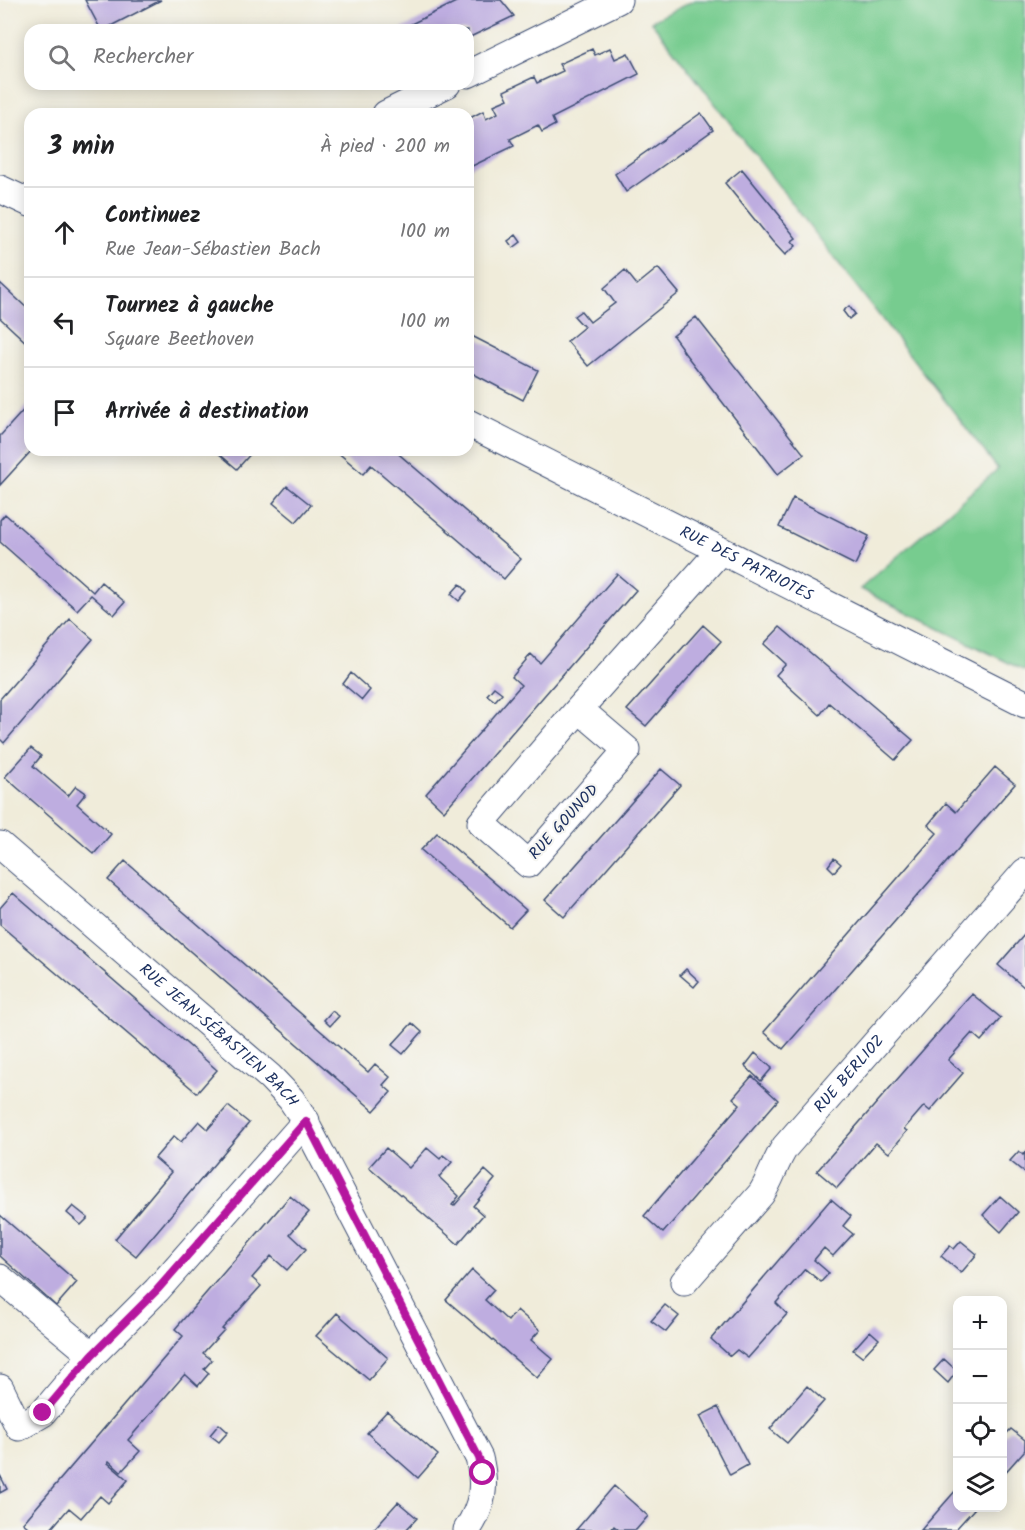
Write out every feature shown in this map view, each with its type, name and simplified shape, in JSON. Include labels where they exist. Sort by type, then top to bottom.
[{"type":"street","points":[[474,71],[585,7],[618,0]]},
{"type":"street","points":[[398,108],[435,90]]},
{"type":"street","points":[[0,189],[24,200]]},
{"type":"street","name":"RUE DES PATRIOTES","points":[[474,426],[1025,704]]},
{"type":"street","name":"RUE GOUNOD","points":[[579,709],[627,750],[528,864],[481,823],[579,709],[720,551]]},
{"type":"street","name":"RUE JEAN-SÉBASTIEN BACH","points":[[0,846],[270,1077],[291,1099],[306,1121],[479,1458],[483,1473],[481,1502],[477,1514],[466,1530]]},
{"type":"street","name":"RUE BERLIOZ","points":[[684,1282],[761,1194],[785,1147],[1025,872]]},
{"type":"street","points":[[0,1388],[19,1427],[43,1413],[92,1355],[157,1290],[306,1121]]},
{"type":"street","points":[[0,1278],[92,1355]]},
{"type":"green space","points":[[695,0],[1025,0],[1025,671],[860,589],[998,469],[651,21]]},
{"type":"building","points":[[85,0],[161,0],[115,24],[98,24]]},
{"type":"building","points":[[460,0],[501,0],[514,16],[474,35],[474,24],[411,24]]},
{"type":"building","points":[[610,48],[615,59],[628,53],[639,74],[552,118],[555,125],[542,132],[538,125],[510,139],[514,146],[474,165],[474,116],[483,111],[486,119],[498,113],[494,105],[508,99],[504,91],[534,77],[537,83],[563,71],[559,64],[592,49],[595,55]]},
{"type":"building","points":[[701,113],[713,130],[626,192],[615,174]]},
{"type":"building","points":[[742,169],[796,238],[792,241],[796,246],[785,255],[725,183]]},
{"type":"building","points":[[516,235],[521,242],[513,248],[508,241]]},
{"type":"building","points":[[658,268],[679,293],[588,366],[567,341],[584,327],[574,316],[581,311],[590,322],[615,303],[604,288],[625,270],[637,285]]},
{"type":"building","points":[[0,283],[24,305],[24,340],[0,318]]},
{"type":"building","points":[[849,306],[855,314],[849,319],[843,311]]},
{"type":"building","points":[[696,317],[804,454],[778,474],[673,336]]},
{"type":"building","points":[[474,337],[538,370],[523,400],[474,374]]},
{"type":"building","points":[[24,410],[24,456],[27,456],[0,485],[0,436]]},
{"type":"building","points":[[222,456],[249,456],[237,469]]},
{"type":"building","points":[[342,456],[401,456],[521,559],[504,579],[371,465],[363,474]]},
{"type":"building","points":[[287,486],[311,505],[296,522],[273,503]]},
{"type":"building","points":[[793,498],[869,536],[855,565],[779,527]]},
{"type":"building","points":[[5,514],[93,592],[101,582],[125,602],[114,615],[91,595],[77,610],[0,542],[0,520]]},
{"type":"building","points":[[617,574],[636,590],[444,811],[426,794],[521,685],[512,677],[531,654],[540,663]]},
{"type":"building","points":[[460,584],[467,591],[459,601],[451,594]]},
{"type":"building","points":[[70,619],[93,639],[4,743],[0,739],[0,699]]},
{"type":"building","points":[[703,625],[721,641],[646,726],[627,710]]},
{"type":"building","points":[[780,627],[913,740],[895,760],[829,703],[820,715],[776,675],[786,664],[764,644]]},
{"type":"building","points":[[351,673],[370,690],[362,700],[343,684]]},
{"type":"building","points":[[494,687],[502,693],[495,701],[487,695]]},
{"type":"building","points":[[31,748],[41,756],[33,766],[68,796],[76,786],[86,793],[77,804],[111,834],[94,854],[5,777]]},
{"type":"building","points":[[995,767],[1015,784],[783,1049],[764,1032],[937,833],[928,825],[946,803],[956,812]]},
{"type":"building","points":[[661,769],[680,785],[564,917],[545,900]]},
{"type":"building","points":[[437,833],[526,910],[510,927],[421,850]]},
{"type":"building","points":[[834,858],[841,864],[834,872],[828,866]]},
{"type":"building","points":[[125,861],[368,1072],[375,1064],[390,1077],[383,1085],[391,1092],[374,1111],[108,880]]},
{"type":"building","points":[[13,893],[217,1070],[197,1093],[0,925],[0,908]]},
{"type":"building","points":[[1025,934],[1025,988],[998,965]]},
{"type":"building","points":[[686,969],[699,981],[694,987],[680,975]]},
{"type":"building","points":[[972,994],[1001,1018],[981,1041],[972,1033],[948,1060],[963,1073],[930,1111],[924,1106],[904,1129],[907,1131],[889,1153],[876,1143],[837,1188],[817,1171]]},
{"type":"building","points":[[332,1011],[339,1016],[330,1026],[324,1020]]},
{"type":"building","points":[[412,1023],[422,1032],[403,1054],[392,1045]]},
{"type":"building","points":[[755,1053],[772,1068],[761,1081],[745,1066]]},
{"type":"building","points":[[752,1076],[778,1100],[663,1233],[644,1216],[740,1104],[733,1098]]},
{"type":"building","points":[[228,1106],[249,1123],[136,1256],[115,1239],[171,1172],[155,1158],[174,1136],[181,1142],[199,1121],[208,1129]]},
{"type":"building","points":[[386,1148],[409,1168],[427,1148],[440,1159],[443,1155],[452,1162],[439,1177],[459,1196],[452,1205],[454,1206],[485,1170],[495,1179],[473,1206],[483,1215],[458,1244],[369,1167]]},
{"type":"building","points":[[1019,1151],[1023,1155],[1025,1152],[1025,1173],[1010,1161]]},
{"type":"building","points":[[290,1196],[309,1212],[290,1234],[306,1249],[287,1270],[271,1256],[252,1278],[261,1286],[203,1353],[212,1360],[204,1369],[209,1373],[198,1386],[185,1374],[128,1440],[140,1451],[121,1472],[109,1461],[108,1463],[128,1480],[108,1503],[100,1496],[81,1518],[69,1508],[50,1530],[32,1530],[23,1523],[183,1336],[175,1329]]},
{"type":"building","points":[[1000,1196],[1018,1212],[1001,1232],[983,1215]]},
{"type":"building","points":[[831,1199],[851,1216],[843,1226],[853,1234],[833,1256],[824,1248],[814,1260],[829,1273],[821,1282],[805,1269],[776,1303],[787,1314],[748,1358],[737,1350],[730,1356],[711,1339]]},
{"type":"building","points":[[73,1206],[88,1218],[81,1225],[67,1213]]},
{"type":"building","points":[[0,1215],[77,1282],[56,1306],[0,1256]]},
{"type":"building","points":[[961,1241],[977,1254],[961,1273],[941,1256],[950,1246],[954,1249]]},
{"type":"building","points":[[472,1270],[494,1290],[485,1300],[508,1321],[517,1310],[540,1330],[531,1340],[553,1359],[537,1378],[446,1300]]},
{"type":"building","points":[[665,1305],[679,1316],[666,1332],[651,1321]]},
{"type":"building","points":[[337,1313],[388,1358],[369,1380],[316,1336]]},
{"type":"building","points":[[870,1331],[879,1339],[862,1357],[853,1350]]},
{"type":"building","points":[[944,1359],[953,1367],[953,1376],[948,1383],[934,1370]]},
{"type":"building","points":[[807,1386],[824,1401],[787,1443],[770,1429]]},
{"type":"building","points":[[718,1407],[748,1465],[730,1475],[700,1416]]},
{"type":"building","points":[[387,1411],[438,1455],[418,1478],[367,1433]]},
{"type":"building","points":[[219,1424],[228,1432],[219,1442],[210,1435]]},
{"type":"building","points":[[1011,1429],[1025,1440],[1025,1450],[1007,1470],[1007,1458],[1007,1433]]},
{"type":"building","points":[[0,1475],[7,1489],[0,1493]]},
{"type":"building","points":[[614,1486],[648,1516],[636,1530],[619,1530],[614,1526],[611,1530],[576,1530]]},
{"type":"building","points":[[953,1494],[953,1512],[971,1512],[955,1530],[921,1530]]},
{"type":"building","points":[[398,1502],[417,1518],[406,1530],[373,1530]]},
{"type":"route","points":[[43,1413],[92,1355],[157,1290],[306,1121],[479,1458],[483,1473]]}]
